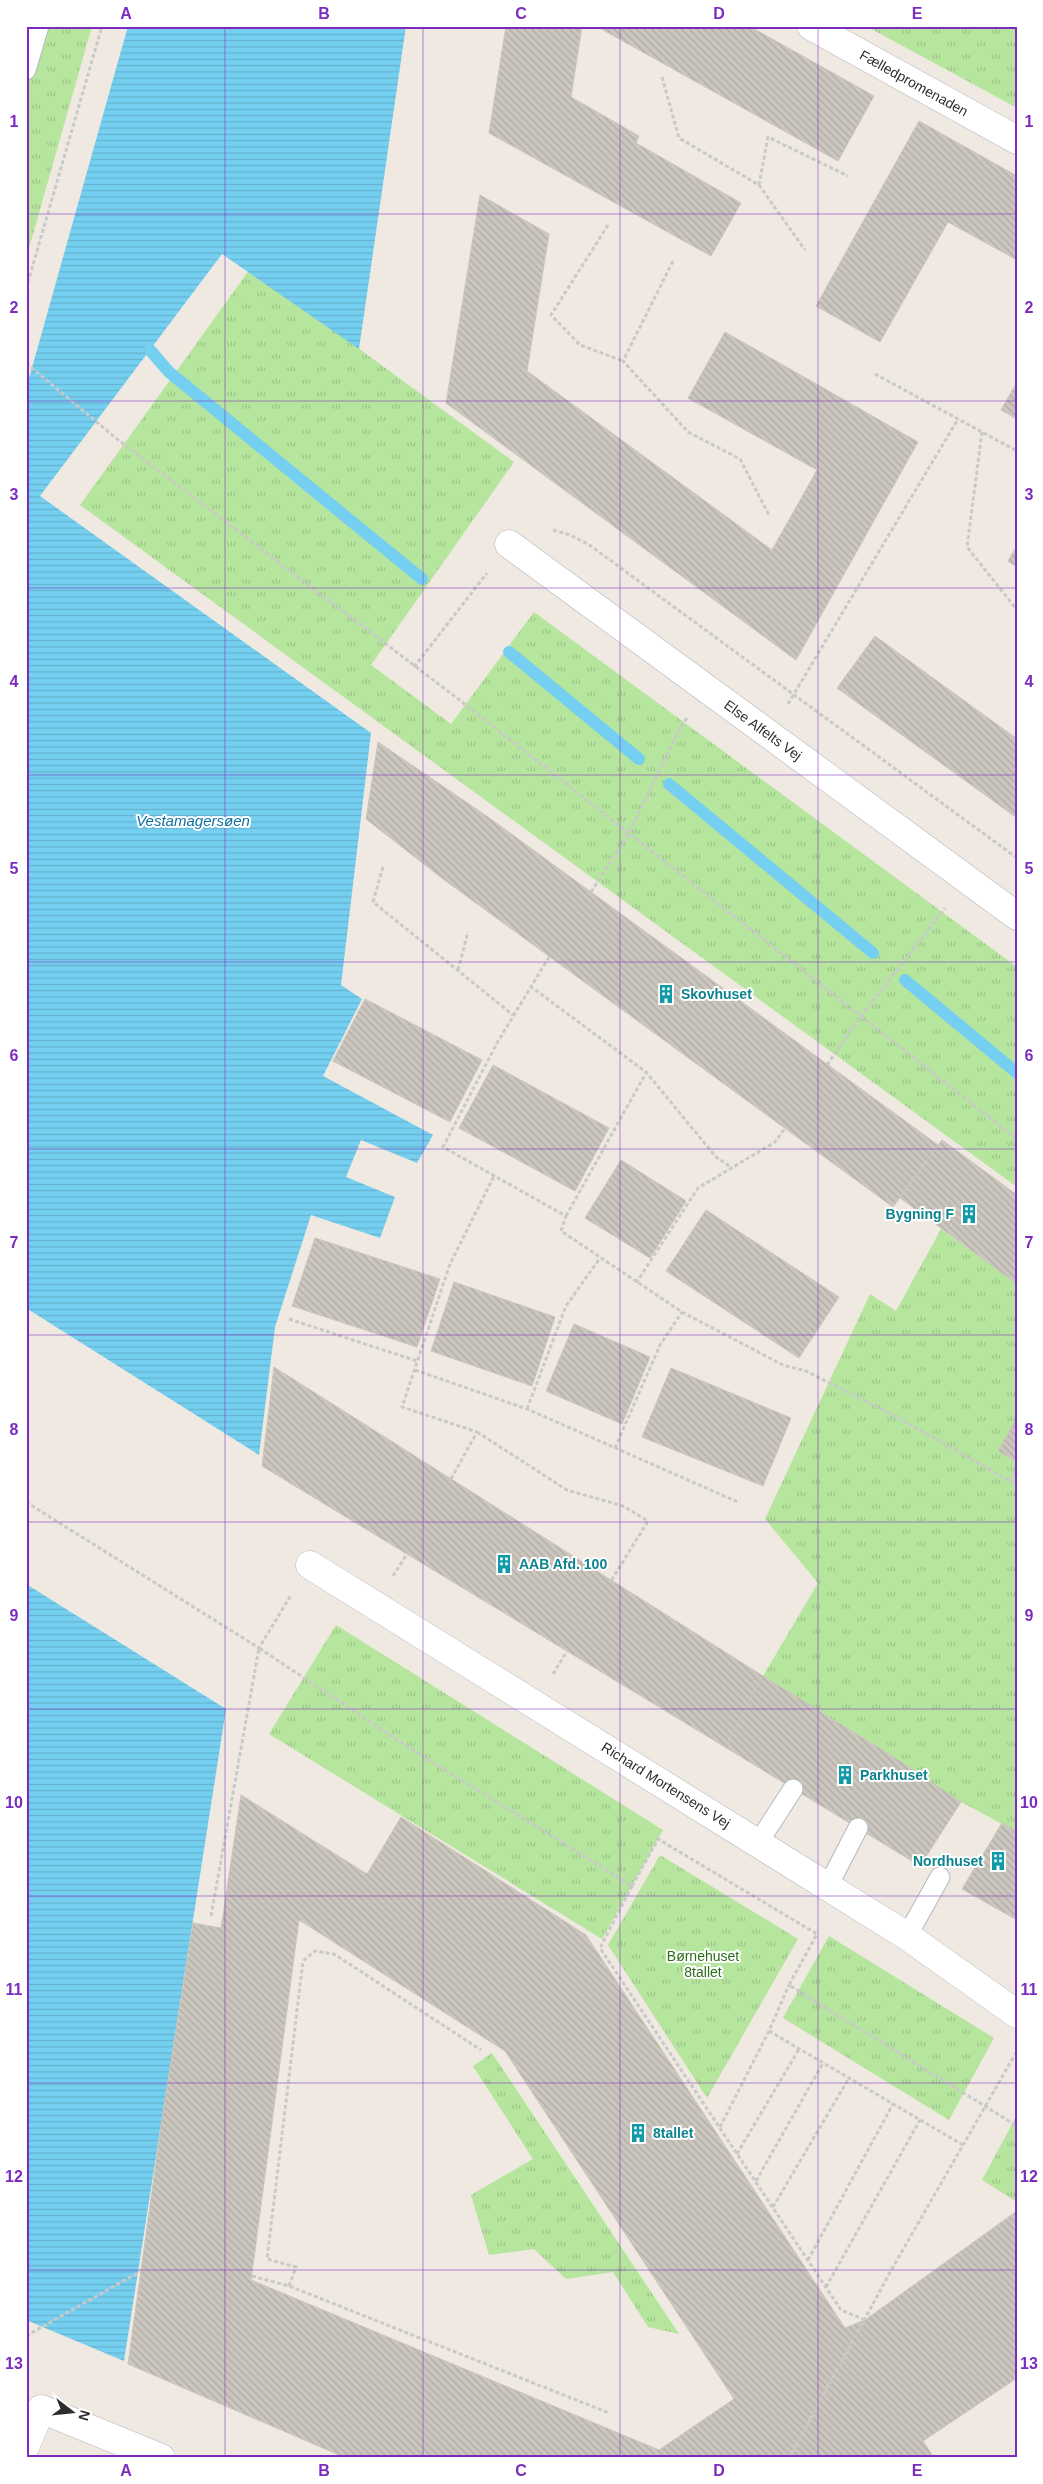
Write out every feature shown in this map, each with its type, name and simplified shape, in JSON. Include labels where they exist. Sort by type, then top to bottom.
[{"type":"street","name":"Fælledpromenaden","points":[[812,26],[1017,140]]},
{"type":"street","name":"Else Alfelts Vej","points":[[509,544],[1017,916]]},
{"type":"street","name":"Richard Mortensens Vej","points":[[310,1565],[907,1936],[1017,2014]]},
{"type":"street","points":[[26,2445],[41,2409],[161,2458]]},
{"type":"lane","points":[[26,70],[39,26]]},
{"type":"lane","points":[[758,1843],[793,1789]]},
{"type":"lane","points":[[828,1886],[858,1828]]},
{"type":"lane","points":[[907,1936],[940,1877]]},
{"type":"path","points":[[26,289],[102,26]]},
{"type":"path","points":[[662,76],[679,138],[758,185],[805,250]]},
{"type":"path","points":[[758,185],[768,137],[848,176]]},
{"type":"path","points":[[608,225],[551,315],[580,345],[623,361],[688,432],[740,459],[770,517]]},
{"type":"path","points":[[623,361],[673,261]]},
{"type":"path","points":[[26,363],[117,439],[414,667],[466,704],[1017,1139]]},
{"type":"path","points":[[875,374],[1017,452]]},
{"type":"path","points":[[769,735],[958,419]]},
{"type":"path","points":[[982,432],[967,547],[1017,610]]},
{"type":"path","points":[[414,667],[509,544],[521,534],[537,530],[554,530],[570,534],[588,544],[1017,858]]},
{"type":"path","points":[[591,892],[629,833],[678,732],[709,690]]},
{"type":"path","points":[[383,867],[373,902],[514,1015]]},
{"type":"path","points":[[827,1065],[861,1016],[967,880]]},
{"type":"path","points":[[458,970],[468,932]]},
{"type":"path","points":[[549,957],[530,986],[443,1147],[566,1216]]},
{"type":"path","points":[[530,986],[646,1072],[716,1156],[732,1168]]},
{"type":"path","points":[[646,1072],[566,1216],[561,1231],[682,1312],[783,1365],[806,1371],[902,1420],[1017,1485]]},
{"type":"path","points":[[636,1283],[698,1188],[775,1142],[785,1128]]},
{"type":"path","points":[[494,1176],[450,1264],[402,1408],[477,1432],[567,1490],[623,1506],[648,1522],[611,1581]]},
{"type":"path","points":[[527,1409],[566,1306],[600,1258]]},
{"type":"path","points":[[615,1448],[660,1345],[682,1312]]},
{"type":"path","points":[[289,1319],[417,1361]]},
{"type":"path","points":[[415,1370],[527,1409],[740,1502]]},
{"type":"path","points":[[450,1479],[477,1432]]},
{"type":"path","points":[[1010,1481],[1017,1469]]},
{"type":"path","points":[[26,1502],[259,1648],[402,1743],[632,1886]]},
{"type":"path","points":[[211,1916],[259,1648],[310,1565]]},
{"type":"path","points":[[720,2127],[769,2031],[789,1985],[817,1934],[658,1839],[600,1948],[841,2310],[864,2320]]},
{"type":"path","points":[[289,2286],[296,2268],[267,2259],[303,1961],[315,1951],[334,1954],[481,2050]]},
{"type":"path","points":[[789,1985],[1017,2126]]},
{"type":"path","points":[[769,2031],[963,2145]]},
{"type":"path","points":[[738,2154],[799,2049]]},
{"type":"path","points":[[789,2458],[864,2320],[1017,2051]]},
{"type":"path","points":[[756,2181],[823,2063]]},
{"type":"path","points":[[773,2207],[849,2078]]},
{"type":"path","points":[[808,2260],[893,2104]]},
{"type":"path","points":[[826,2287],[920,2120]]},
{"type":"path","points":[[26,2336],[141,2271]]},
{"type":"path","points":[[252,2276],[289,2286],[609,2413]]},
{"type":"green space","points":[[26,26],[92,26],[26,259]]},
{"type":"green space","points":[[866,26],[1017,26],[1017,108]]},
{"type":"green space","points":[[250,269],[514,462],[371,665],[451,724],[534,612],[1017,967],[1017,1187],[80,505]]},
{"type":"green space","points":[[941,1229],[1017,1284],[1017,1832],[961,1802],[900,1761],[763,1676],[818,1583],[765,1519],[870,1294],[896,1311]]},
{"type":"green space","points":[[336,1625],[663,1830],[602,1939],[269,1734]]},
{"type":"green space","name":"Børnehuset 8tallet","points":[[660,1855],[798,1939],[707,2098],[608,1945]]},
{"type":"green space","points":[[829,1936],[994,2038],[949,2120],[783,2018]]},
{"type":"green space","points":[[492,2053],[679,2334],[648,2327],[613,2272],[566,2279],[534,2249],[489,2255],[471,2195],[533,2159],[473,2066]]},
{"type":"green space","points":[[1017,2115],[1017,2202],[982,2180]]},
{"type":"water","name":"Vestamagersøen","points":[[128,26],[406,26],[359,349],[222,254],[40,496],[371,733],[341,985],[362,999],[323,1076],[433,1135],[417,1163],[361,1140],[346,1177],[395,1197],[380,1238],[311,1215],[275,1327],[259,1455],[26,1308],[26,389]]},
{"type":"water","points":[[26,1584],[226,1709],[124,2361],[26,2320]]},
{"type":"building","points":[[506,26],[582,26],[571,97],[639,136],[636,143],[741,203],[711,256],[489,133]]},
{"type":"building","points":[[596,26],[749,26],[874,96],[838,161]]},
{"type":"building","points":[[919,121],[1017,176],[1017,260],[948,222],[880,342],[816,306]]},
{"type":"building","points":[[480,195],[549,234],[527,371],[772,550],[817,470],[688,398],[725,332],[918,442],[796,660],[446,403]]},
{"type":"building","points":[[1017,382],[1017,419],[1001,410]]},
{"type":"building","points":[[1017,546],[1017,567],[1008,561]]},
{"type":"building","points":[[875,636],[1017,739],[1017,818],[837,688]]},
{"type":"building","name":"Skovhuset","points":[[378,742],[488,817],[938,1145],[893,1207],[443,879],[366,819]]},
{"type":"building","points":[[365,999],[482,1060],[450,1122],[333,1061]]},
{"type":"building","points":[[493,1065],[609,1128],[575,1191],[459,1128]]},
{"type":"building","name":"Bygning F","points":[[942,1140],[1017,1195],[1017,1284],[900,1198]]},
{"type":"building","points":[[621,1160],[686,1201],[650,1258],[585,1218]]},
{"type":"building","points":[[706,1210],[839,1297],[799,1358],[666,1271]]},
{"type":"building","points":[[315,1238],[440,1279],[417,1347],[292,1306]]},
{"type":"building","points":[[454,1282],[555,1317],[532,1386],[431,1351]]},
{"type":"building","points":[[574,1324],[650,1357],[622,1424],[546,1391]]},
{"type":"building","name":"AAB Afd. 100","points":[[274,1367],[763,1676],[725,1747],[262,1466]]},
{"type":"building","points":[[671,1368],[791,1418],[763,1486],[642,1437]]},
{"type":"building","points":[[1017,1418],[1017,1462],[998,1451]]},
{"type":"building","name":"Parkhuset","points":[[763,1676],[900,1761],[961,1802],[920,1866],[725,1747]]},
{"type":"building","name":"8tallet","points":[[241,1795],[367,1874],[401,1817],[586,1935],[845,2328],[865,2320],[1017,2211],[1017,2378],[923,2441],[934,2458],[346,2458],[128,2364],[162,2119],[193,1923],[221,1928]],"holes":[[[299,1920],[505,2051],[734,2399],[659,2450],[251,2280]]]},
{"type":"building","name":"Nordhuset","points":[[1002,1823],[1017,1832],[1017,1920],[962,1889]]},
{"type":"waterway","points":[[150,350],[169,372],[422,579]]},
{"type":"waterway","points":[[509,652],[639,759]]},
{"type":"waterway","points":[[669,784],[873,953]]},
{"type":"waterway","points":[[905,980],[1017,1073]]},
{"type":"place","name":"Skovhuset","points":[[666,994]]},
{"type":"place","name":"Bygning F","points":[[969,1214]]},
{"type":"place","name":"AAB Afd. 100","points":[[504,1564]]},
{"type":"place","name":"Parkhuset","points":[[845,1775]]},
{"type":"place","name":"Nordhuset","points":[[998,1861]]},
{"type":"place","name":"8tallet","points":[[638,2133]]}]
